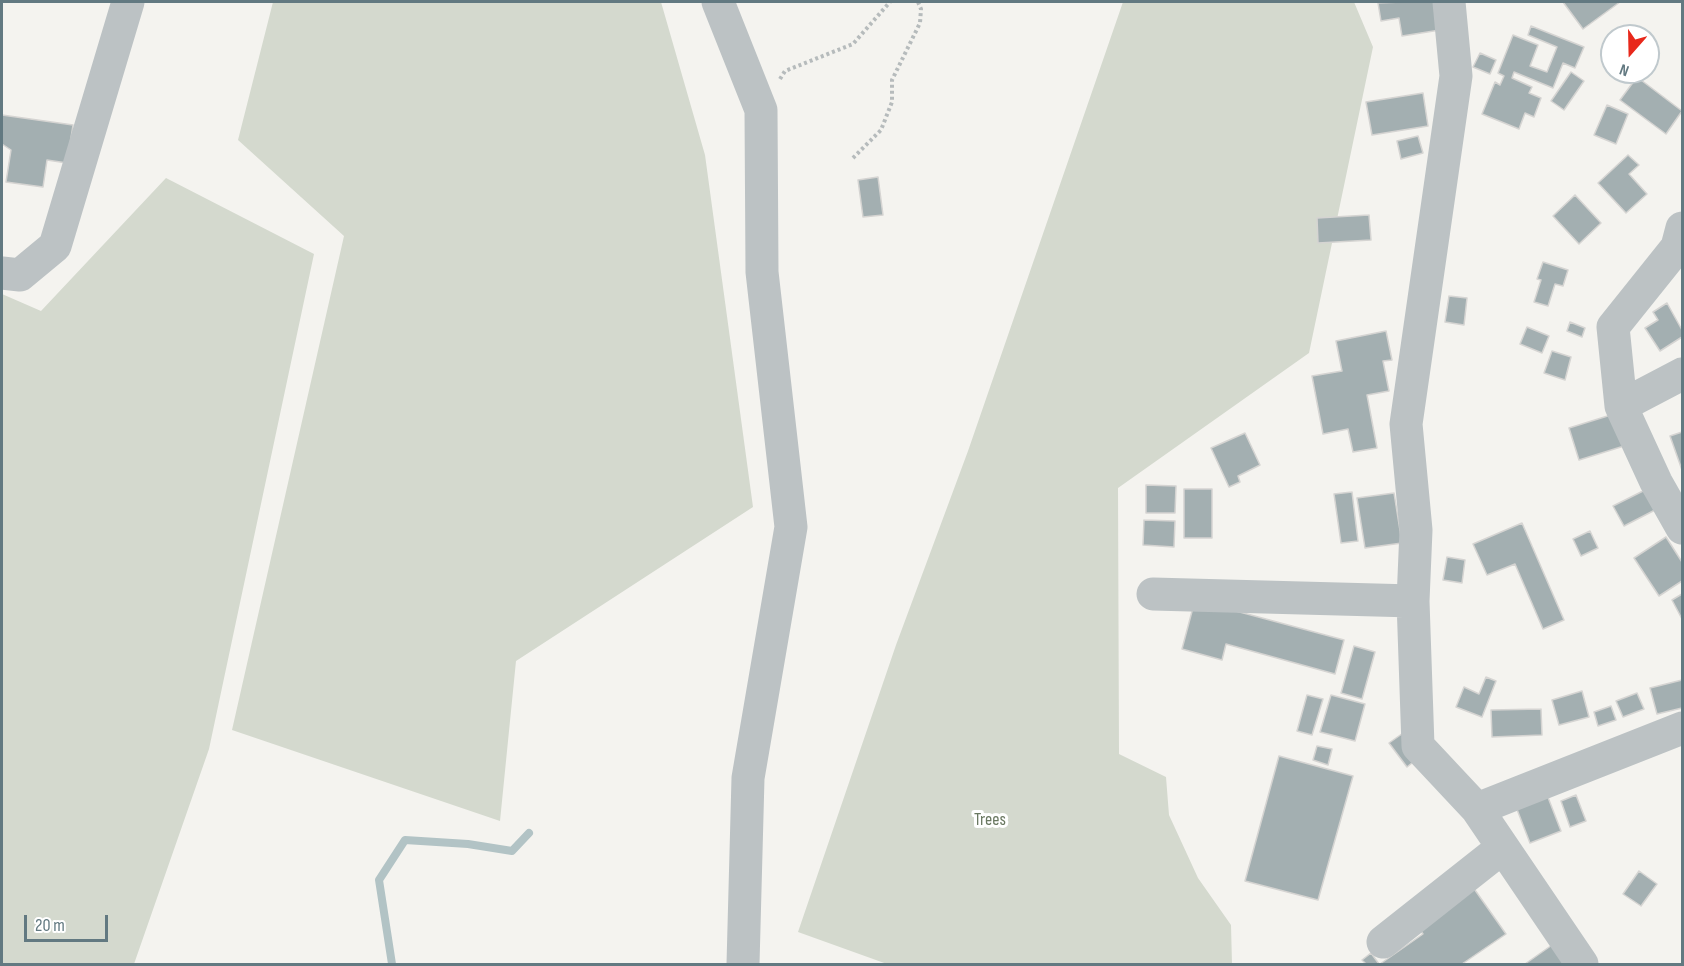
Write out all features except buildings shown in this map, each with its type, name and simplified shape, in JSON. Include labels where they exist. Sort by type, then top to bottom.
[{"type":"street","points":[[2,273],[20,275],[55,246],[128,2]]},
{"type":"street","points":[[718,2],[761,110],[762,272],[791,527],[748,778],[743,964]]},
{"type":"street","points":[[1449,2],[1455,76],[1406,424],[1416,530],[1413,601],[1418,747],[1477,809],[1582,964]]},
{"type":"street","points":[[1683,228],[1677,248],[1613,327],[1621,406],[1656,482],[1683,528]]},
{"type":"street","points":[[1621,406],[1683,374]]},
{"type":"street","points":[[1153,594],[1413,601]]},
{"type":"street","points":[[1477,809],[1683,728]]},
{"type":"street","points":[[1383,942],[1502,848]]},
{"type":"path","points":[[761,110],[785,71],[853,44],[890,2]]},
{"type":"path","points":[[853,158],[881,130],[892,102],[891,80],[920,23],[921,9],[918,2]]},
{"type":"green space","points":[[273,2],[661,2],[705,155],[753,507],[516,661],[500,821],[232,730],[344,236],[238,140]]},
{"type":"green space","name":"Trees","points":[[1123,2],[1354,2],[1373,47],[1309,353],[1118,488],[1119,754],[1166,777],[1169,815],[1198,878],[1231,925],[1232,964],[887,964],[798,932],[896,645],[968,451]]},
{"type":"green space","points":[[166,178],[314,254],[209,749],[134,964],[2,964],[2,294],[41,311]]},
{"type":"waterway","points":[[392,964],[379,880],[405,840],[468,844],[512,851],[529,833]]}]
